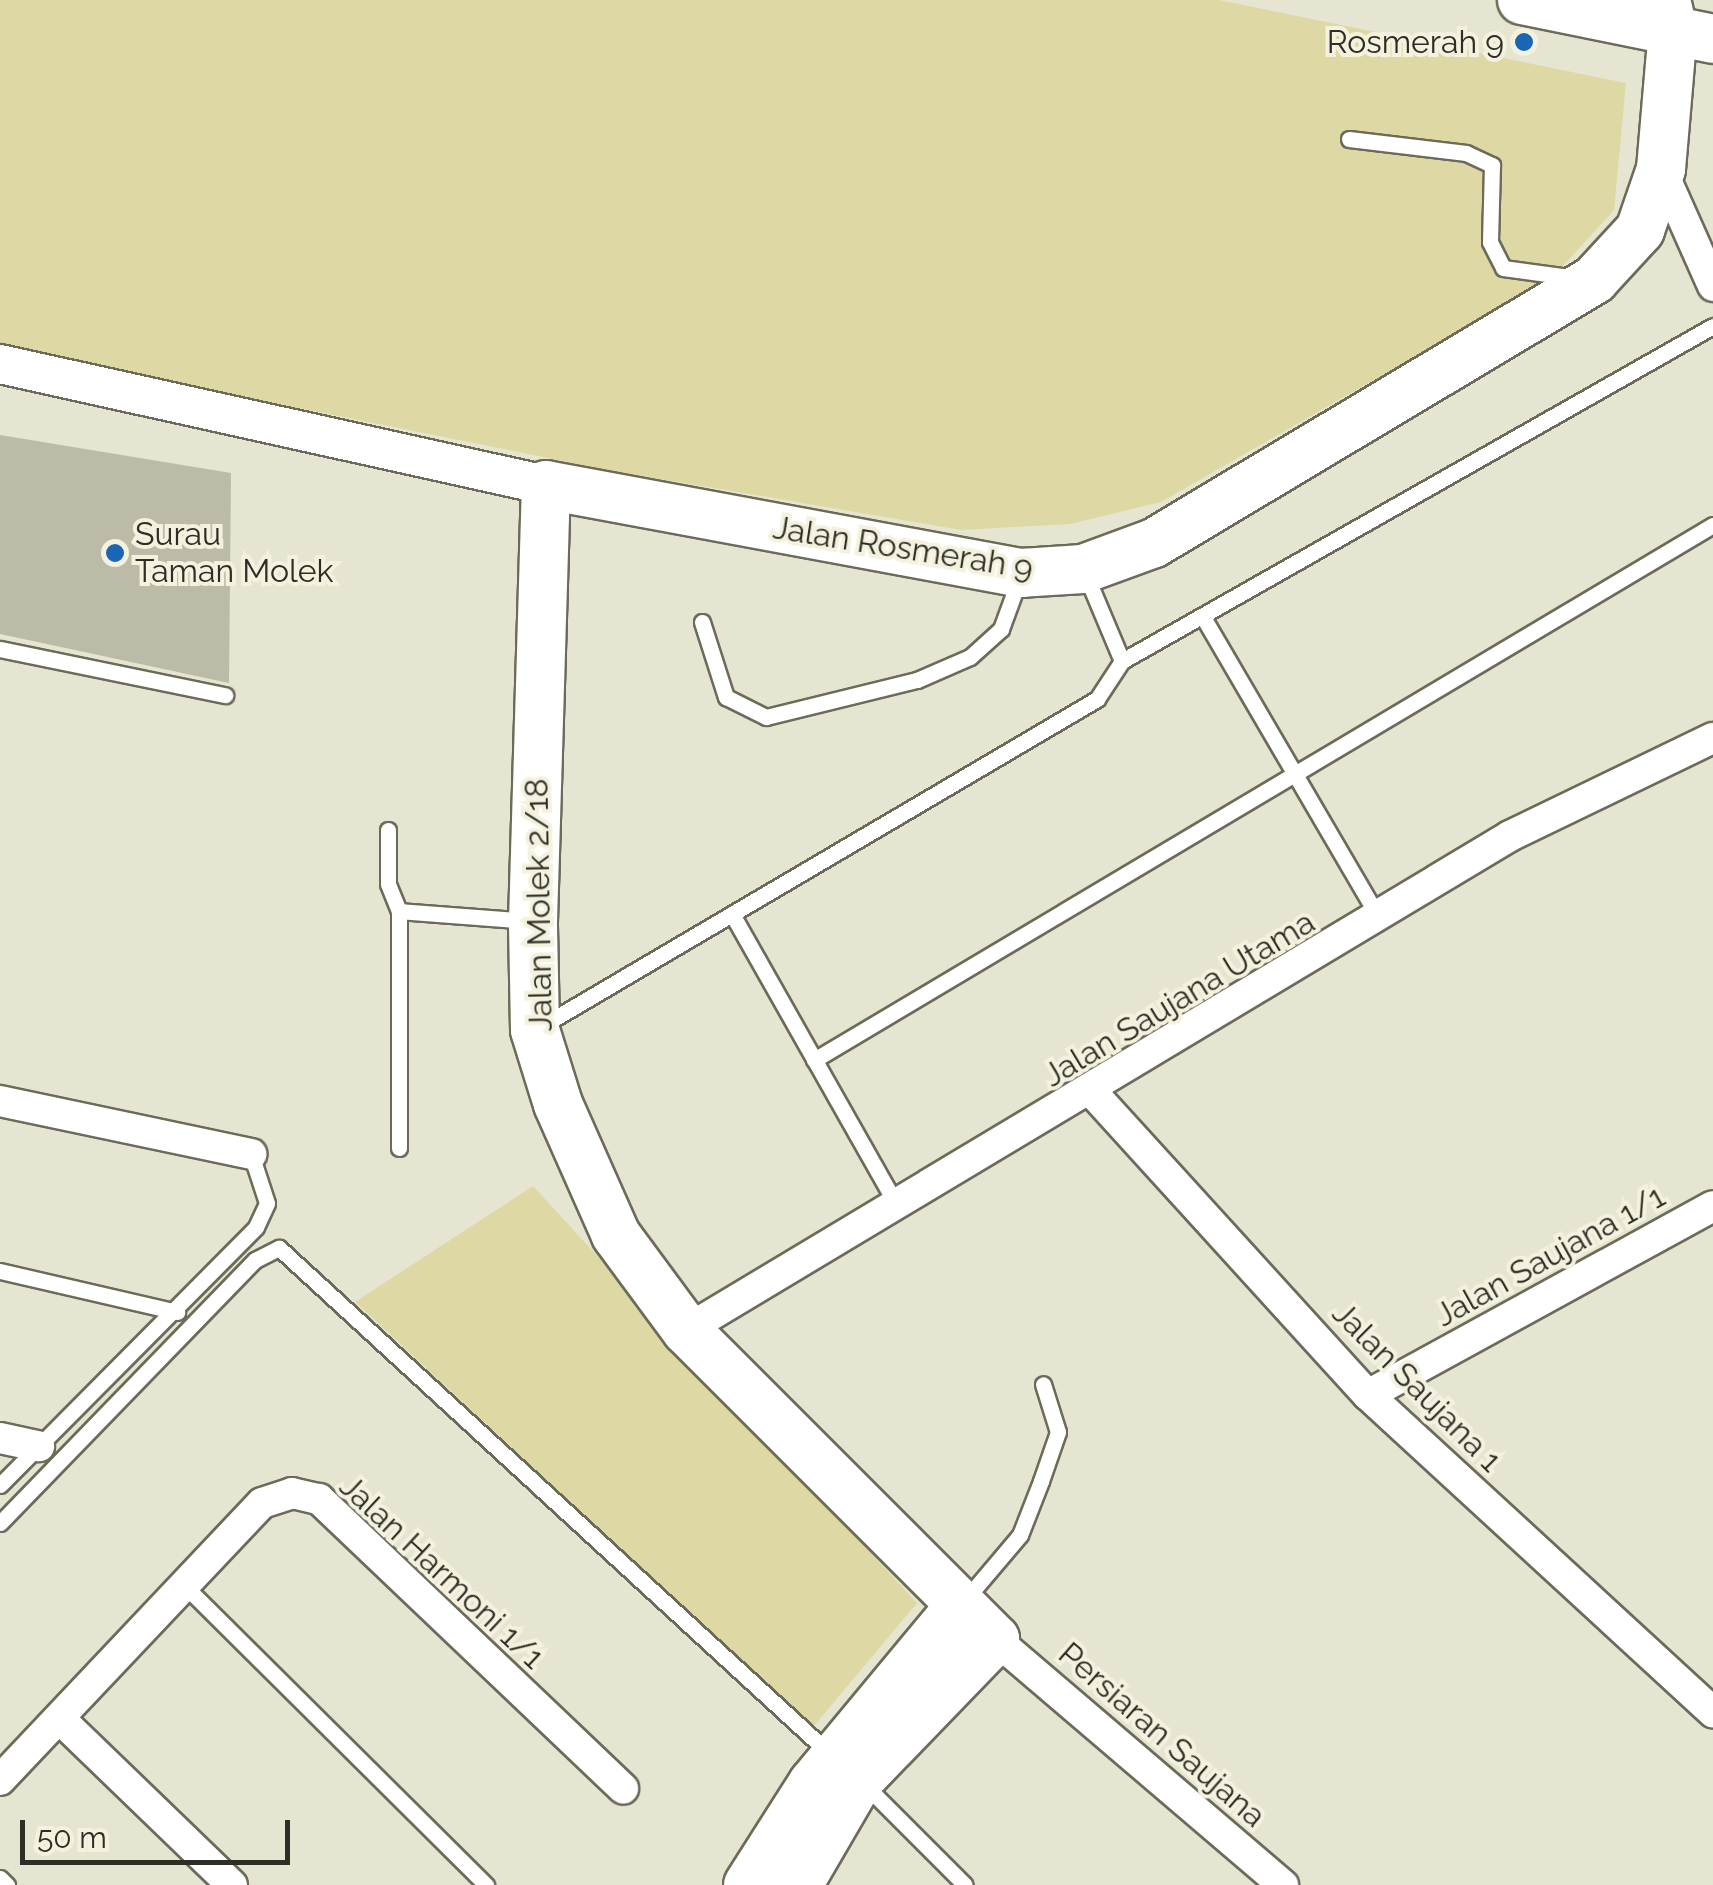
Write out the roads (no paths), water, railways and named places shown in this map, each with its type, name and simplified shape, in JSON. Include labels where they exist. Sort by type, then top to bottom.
[{"type":"main road","points":[[1522,0],[1684,23]]},
{"type":"main road","name":"Jalan Rosmerah 9","points":[[546,485],[1021,573],[1083,569],[1154,543],[1594,280],[1640,230],[1662,169],[1684,23]]},
{"type":"main road","name":"Jalan Molek 2/18","points":[[546,485],[533,921],[535,1030],[616,1235],[686,1330],[995,1639]]},
{"type":"main road","points":[[748,1885],[846,1769],[959,1607]]},
{"type":"main road","points":[[798,1885],[846,1769],[995,1639]]},
{"type":"street","points":[[1662,169],[1713,286]]},
{"type":"street","name":"Jalan Rosmerah 9","points":[[0,364],[546,485]]},
{"type":"street","name":"Jalan Saujana Utama","points":[[686,1330],[1092,1092],[1510,836],[1713,738]]},
{"type":"street","name":"Jalan Saujana 1","points":[[1092,1092],[1368,1395],[1713,1712]]},
{"type":"street","points":[[0,1101],[250,1154]]},
{"type":"street","name":"Jalan Saujana 1/1","points":[[1368,1395],[1712,1207]]},
{"type":"street","points":[[0,1438],[38,1446]]},
{"type":"street","name":"Jalan Harmoni 1/1","points":[[0,1780],[262,1503],[292,1494],[319,1500],[623,1789]]},
{"type":"street","name":"Persiaran Saujana","points":[[995,1639],[1282,1885]]},
{"type":"street","points":[[60,1719],[232,1885]]},
{"type":"lane","points":[[1349,139],[1492,165],[1490,242],[1503,268],[1594,280]]},
{"type":"lane","points":[[535,1030],[1096,700],[1122,661],[1713,326]]},
{"type":"lane","points":[[814,1060],[1713,525]]},
{"type":"lane","points":[[1083,569],[1122,661]]},
{"type":"lane","points":[[702,622],[736,710],[788,714],[970,656],[1001,629],[1021,573]]},
{"type":"lane","points":[[1203,617],[1379,918]]},
{"type":"lane","points":[[0,648],[226,695]]},
{"type":"lane","points":[[388,830],[388,884],[398,911],[398,1148]]},
{"type":"lane","points":[[398,911],[533,921]]},
{"type":"lane","points":[[732,914],[898,1206]]},
{"type":"lane","points":[[0,1485],[177,1312],[268,1203],[250,1154]]},
{"type":"lane","points":[[0,1523],[256,1260],[279,1248],[846,1769],[964,1885]]},
{"type":"lane","points":[[0,1272],[177,1312]]},
{"type":"lane","points":[[959,1607],[1020,1535],[1042,1481],[1058,1432],[1043,1384]]},
{"type":"lane","points":[[184,1585],[486,1885]]},
{"type":"lane","points":[[0,1878],[7,1885]]},
{"type":"place","name":"Rosmerah 9","points":[[1524,42]]},
{"type":"place","name":"Surau Taman Molek","points":[[115,553]]}]
